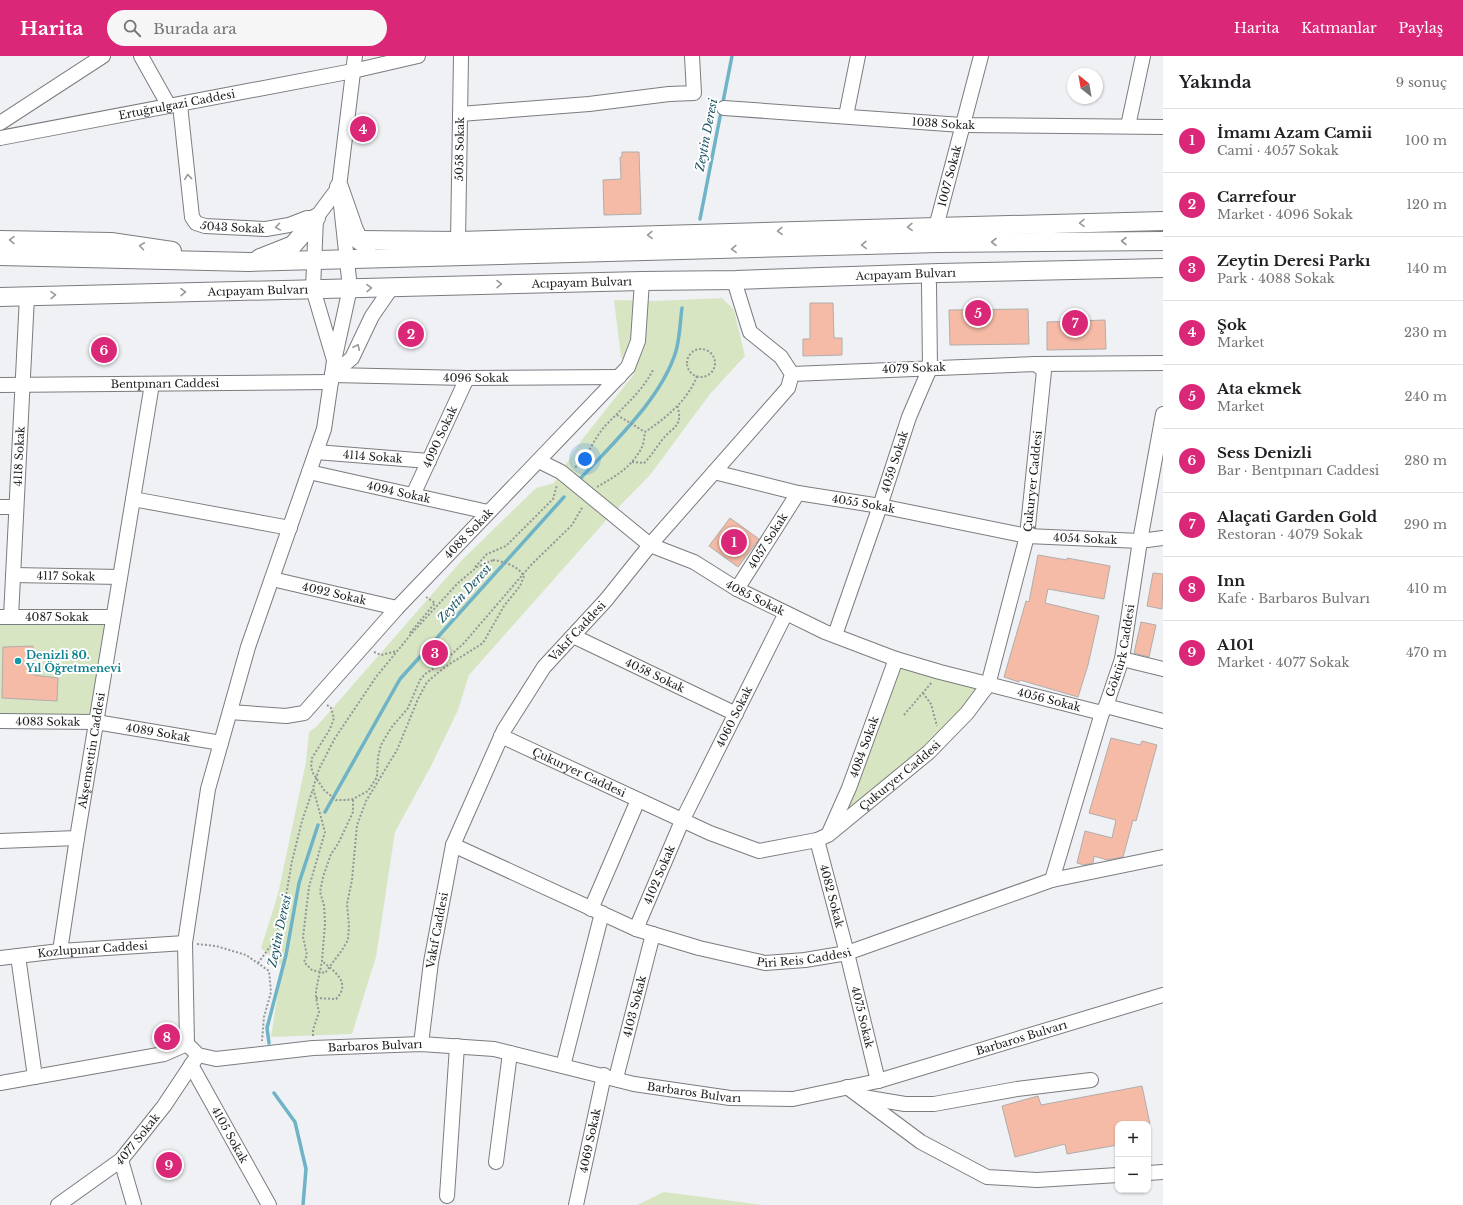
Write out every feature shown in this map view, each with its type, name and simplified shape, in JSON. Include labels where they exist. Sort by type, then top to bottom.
[{"type":"main road","points":[[339,187],[359,240],[384,260]]},
{"type":"main road","points":[[0,240],[111,242],[249,262],[293,245],[316,218]]},
{"type":"main road","points":[[359,240],[458,241],[936,226],[1163,221]]},
{"type":"main road","points":[[0,256],[249,262],[384,260],[938,243],[1163,241]]},
{"type":"main road","name":"Acıpayam Bulvarı","points":[[0,297],[736,280],[939,273],[1163,268]]},
{"type":"street","points":[[0,123],[103,56]]},
{"type":"street","points":[[141,56],[174,106]]},
{"type":"street","points":[[0,1083],[164,1054],[187,1044],[185,943],[208,789],[248,647],[324,429],[334,361],[350,288],[339,187],[355,56]]},
{"type":"street","name":"Ertuğrulgazi Caddesi","points":[[0,138],[353,71],[418,56]]},
{"type":"street","name":"5058 Sokak","points":[[458,241],[461,56]]},
{"type":"street","points":[[460,114],[589,104],[669,94],[694,93],[692,56]]},
{"type":"street","points":[[846,116],[858,56]]},
{"type":"street","name":"1007 Sokak","points":[[936,226],[981,56]]},
{"type":"street","points":[[1128,126],[1143,56]]},
{"type":"street","name":"5043 Sokak","points":[[174,106],[192,217],[196,223],[205,226],[266,229],[290,225],[307,218],[316,218]]},
{"type":"street","name":"1038 Sokak","points":[[724,108],[962,125],[1163,127]]},
{"type":"street","points":[[334,361],[313,289],[316,218],[339,187]]},
{"type":"street","points":[[736,280],[736,287],[750,332],[781,357],[792,374]]},
{"type":"street","name":"4088 Sokak","points":[[230,712],[286,716],[304,714],[397,608],[628,367],[638,341],[642,281]]},
{"type":"street","name":"4059 Sokak","points":[[835,636],[909,417],[930,368],[929,284]]},
{"type":"street","points":[[331,379],[352,358],[372,316],[392,287]]},
{"type":"street","name":"4118 Sokak","points":[[5,617],[13,575],[27,296]]},
{"type":"street","name":"4079 Sokak","points":[[792,374],[930,368],[1040,368],[1163,363]]},
{"type":"street","name":"Çukuryer Caddesi","points":[[501,736],[710,833],[759,851],[822,837],[929,752],[992,686],[1020,535],[1040,368]]},
{"type":"street","name":"Vakıf Caddesi","points":[[421,1044],[431,962],[453,845],[501,736],[544,667],[606,600],[650,545],[788,388],[792,374]]},
{"type":"street","name":"4096 Sokak","points":[[331,379],[619,377]]},
{"type":"street","name":"4090 Sokak","points":[[413,495],[467,378]]},
{"type":"street","name":"Bentpınarı Caddesi","points":[[0,386],[152,384],[331,379]]},
{"type":"street","name":"Akşemsettin Caddesi","points":[[60,951],[77,838],[152,384]]},
{"type":"street","name":"Göktürk Caddesi","points":[[1052,880],[1104,709],[1122,660],[1140,541],[1163,414]]},
{"type":"street","name":"4114 Sokak","points":[[316,452],[429,461]]},
{"type":"street","name":"4085 Sokak","points":[[539,461],[561,472],[650,545],[694,562],[737,589],[835,636],[896,659],[992,686]]},
{"type":"street","name":"4094 Sokak","points":[[309,472],[488,512]]},
{"type":"street","name":"4055 Sokak","points":[[714,472],[798,493],[880,506],[1020,535]]},
{"type":"street","name":"4057 Sokak","points":[[737,589],[798,493]]},
{"type":"street","points":[[133,499],[290,528]]},
{"type":"street","points":[[0,507],[16,507]]},
{"type":"street","name":"4054 Sokak","points":[[1020,535],[1140,541],[1161,538]]},
{"type":"street","name":"4117 Sokak","points":[[13,575],[120,577]]},
{"type":"street","name":"4092 Sokak","points":[[272,579],[397,608]]},
{"type":"street","name":"4060 Sokak","points":[[682,820],[786,613]]},
{"type":"street","name":"4087 Sokak","points":[[5,617],[113,617]]},
{"type":"street","name":"4058 Sokak","points":[[573,636],[736,714]]},
{"type":"street","name":"4084 Sokak","points":[[822,837],[849,788],[896,659]]},
{"type":"street","points":[[1122,660],[1163,669]]},
{"type":"street","name":"4056 Sokak","points":[[992,686],[1163,721]]},
{"type":"street","name":"4083 Sokak","points":[[0,720],[96,722]]},
{"type":"street","name":"4089 Sokak","points":[[96,722],[221,743]]},
{"type":"street","points":[[563,1066],[597,911],[638,800]]},
{"type":"street","name":"4102 Sokak","points":[[636,928],[682,820]]},
{"type":"street","name":"4082 Sokak","points":[[822,837],[847,953]]},
{"type":"street","points":[[0,841],[77,838]]},
{"type":"street","name":"Piri Reis Caddesi","points":[[453,845],[636,928],[699,948],[765,963],[805,960],[847,953],[1052,880],[1163,857]]},
{"type":"street","name":"4103 Sokak","points":[[610,1077],[653,934]]},
{"type":"street","name":"Kozlupınar Caddesi","points":[[0,958],[60,951],[185,943]]},
{"type":"street","name":"4075 Sokak","points":[[847,953],[878,1081]]},
{"type":"street","points":[[18,956],[35,1077]]},
{"type":"street","name":"Barbaros Bulvarı","points":[[195,1060],[313,1048],[421,1044],[457,1046],[494,1049],[634,1084],[730,1098],[793,1099],[878,1081],[1162,994]]},
{"type":"street","name":"4105 Sokak","points":[[187,1044],[269,1205]]},
{"type":"street","points":[[447,1196],[457,1046]]},
{"type":"street","points":[[496,1162],[510,1053]]},
{"type":"street","name":"4077 Sokak","points":[[58,1205],[121,1160],[164,1106],[195,1060]]},
{"type":"street","name":"4069 Sokak","points":[[576,1205],[610,1077]]},
{"type":"street","points":[[861,1097],[905,1104],[934,1104],[1018,1089],[1091,1080]]},
{"type":"street","points":[[847,1087],[921,1142],[987,1177],[1037,1180],[1115,1175]]},
{"type":"street","points":[[121,1160],[134,1205]]},
{"type":"street","points":[[1151,1173],[1163,1172]]},
{"type":"path","points":[[706,349],[714,356],[716,361],[715,367],[708,375],[697,376],[692,374],[689,369],[687,364],[688,358],[695,350],[706,349]]},
{"type":"path","points":[[258,963],[274,940],[286,896],[298,834],[319,769],[336,738],[376,677],[404,643],[458,583],[487,554],[506,546],[553,500],[561,472],[581,464],[606,425],[646,383],[653,370]]},
{"type":"path","points":[[317,698],[331,708],[334,718],[330,730],[312,758],[311,767],[316,778],[326,792],[336,800],[353,799],[368,791],[378,777],[378,757],[381,745],[391,728],[408,708],[420,680],[425,674],[441,664],[464,643],[531,565],[572,525],[582,509],[586,494],[620,474],[632,462],[643,446],[645,432],[663,420],[687,396],[697,376]]},
{"type":"path","points":[[632,462],[644,463],[664,438],[675,429],[680,413],[677,405]]},
{"type":"path","points":[[617,415],[645,432]]},
{"type":"path","points":[[452,588],[476,566],[492,560],[502,561],[520,570],[523,574]]},
{"type":"path","points":[[313,788],[325,832],[309,888],[303,937],[307,955],[304,962],[312,970],[325,973],[348,940],[349,926],[347,904],[352,880],[357,825],[366,801],[397,750],[418,699],[427,682],[445,666],[483,643],[504,606],[520,586],[523,574]]},
{"type":"path","points":[[404,643],[412,630],[435,604]]},
{"type":"path","points":[[362,647],[381,655],[395,652],[400,648]]},
{"type":"path","points":[[904,715],[940,672]]},
{"type":"path","points":[[923,692],[931,704],[940,740]]},
{"type":"path","points":[[313,1048],[313,1030],[319,1012],[316,998],[322,961],[325,923],[324,905],[320,892],[321,885],[331,854],[338,844],[351,818],[353,812],[353,799]]},
{"type":"path","points":[[185,943],[216,946],[246,955],[269,971],[271,992],[264,1017],[261,1054]]},
{"type":"path","points":[[316,998],[336,999],[341,993],[342,984],[337,973],[322,961]]},
{"type":"green space","points":[[722,298],[734,310],[745,356],[710,394],[650,475],[609,517],[469,675],[458,710],[431,766],[395,832],[376,957],[352,1034],[271,1037],[282,966],[261,948],[278,894],[306,762],[309,732],[317,726],[462,560],[536,488],[554,483],[581,441],[634,374],[621,357],[614,300],[656,301]]},
{"type":"green space","points":[[0,622],[107,622],[94,718],[0,717]]},
{"type":"green space","points":[[900,663],[978,689],[977,693],[909,761],[839,818]]},
{"type":"green space","points":[[664,1192],[763,1205],[637,1205]]},
{"type":"building","points":[[622,152],[639,152],[641,214],[604,215],[603,180],[621,179],[620,157],[622,157]]},
{"type":"building","points":[[810,303],[833,303],[834,338],[842,338],[842,355],[803,356],[803,339],[810,339]]},
{"type":"building","points":[[1028,309],[1029,344],[950,345],[949,310]]},
{"type":"building","points":[[1105,320],[1106,349],[1047,350],[1047,322]]},
{"type":"building","points":[[730,518],[759,539],[738,567],[709,546]]},
{"type":"building","points":[[1038,555],[1067,560],[1067,558],[1110,566],[1104,599],[1048,589],[1045,603],[1099,616],[1088,665],[1078,697],[1020,680],[1019,682],[1004,677],[1026,601],[1029,602]]},
{"type":"building","points":[[1153,573],[1163,574],[1162,609],[1147,606]]},
{"type":"building","points":[[1141,622],[1156,625],[1149,657],[1134,653]]},
{"type":"building","name":"Denizli 80. Yıl Öğretmenevi","points":[[33,646],[34,675],[58,678],[57,701],[2,698],[3,647]]},
{"type":"building","points":[[1111,738],[1140,745],[1142,741],[1157,745],[1136,821],[1133,820],[1123,857],[1107,860],[1094,856],[1093,863],[1084,865],[1077,863],[1085,831],[1112,838],[1116,820],[1089,813]]},
{"type":"building","points":[[1142,1086],[1149,1121],[1115,1121],[1115,1146],[1067,1154],[1065,1144],[1015,1157],[1002,1106],[1038,1096],[1041,1105]]},
{"type":"waterway","name":"Zeytin Deresi","points":[[700,219],[732,56]]},
{"type":"waterway","name":"Zeytin Deresi","points":[[580,479],[635,419],[660,386],[676,351],[682,308]]},
{"type":"waterway","name":"Zeytin Deresi","points":[[325,812],[400,679],[564,497]]},
{"type":"waterway","name":"Zeytin Deresi","points":[[269,1043],[267,1028],[286,955],[299,883],[318,825]]},
{"type":"waterway","name":"Zeytin Deresi","points":[[274,1093],[295,1122],[306,1169],[303,1205]]},
{"type":"place","name":"Şok","points":[[363,129]]},
{"type":"place","name":"Ata ekmek","points":[[978,313]]},
{"type":"place","name":"Alaçati Garden Gold","points":[[1075,323]]},
{"type":"place","name":"Carrefour","points":[[411,334]]},
{"type":"place","name":"Sess Denizli","points":[[104,350]]},
{"type":"place","name":"İmamı Azam Camii","points":[[734,542]]},
{"type":"place","name":"Zeytin Deresi Parkı","points":[[435,653]]},
{"type":"place","name":"Denizli 80. Yıl Öğretmenevi","points":[[18,661]]},
{"type":"place","name":"Inn","points":[[167,1037]]},
{"type":"place","name":"A101","points":[[169,1165]]}]
